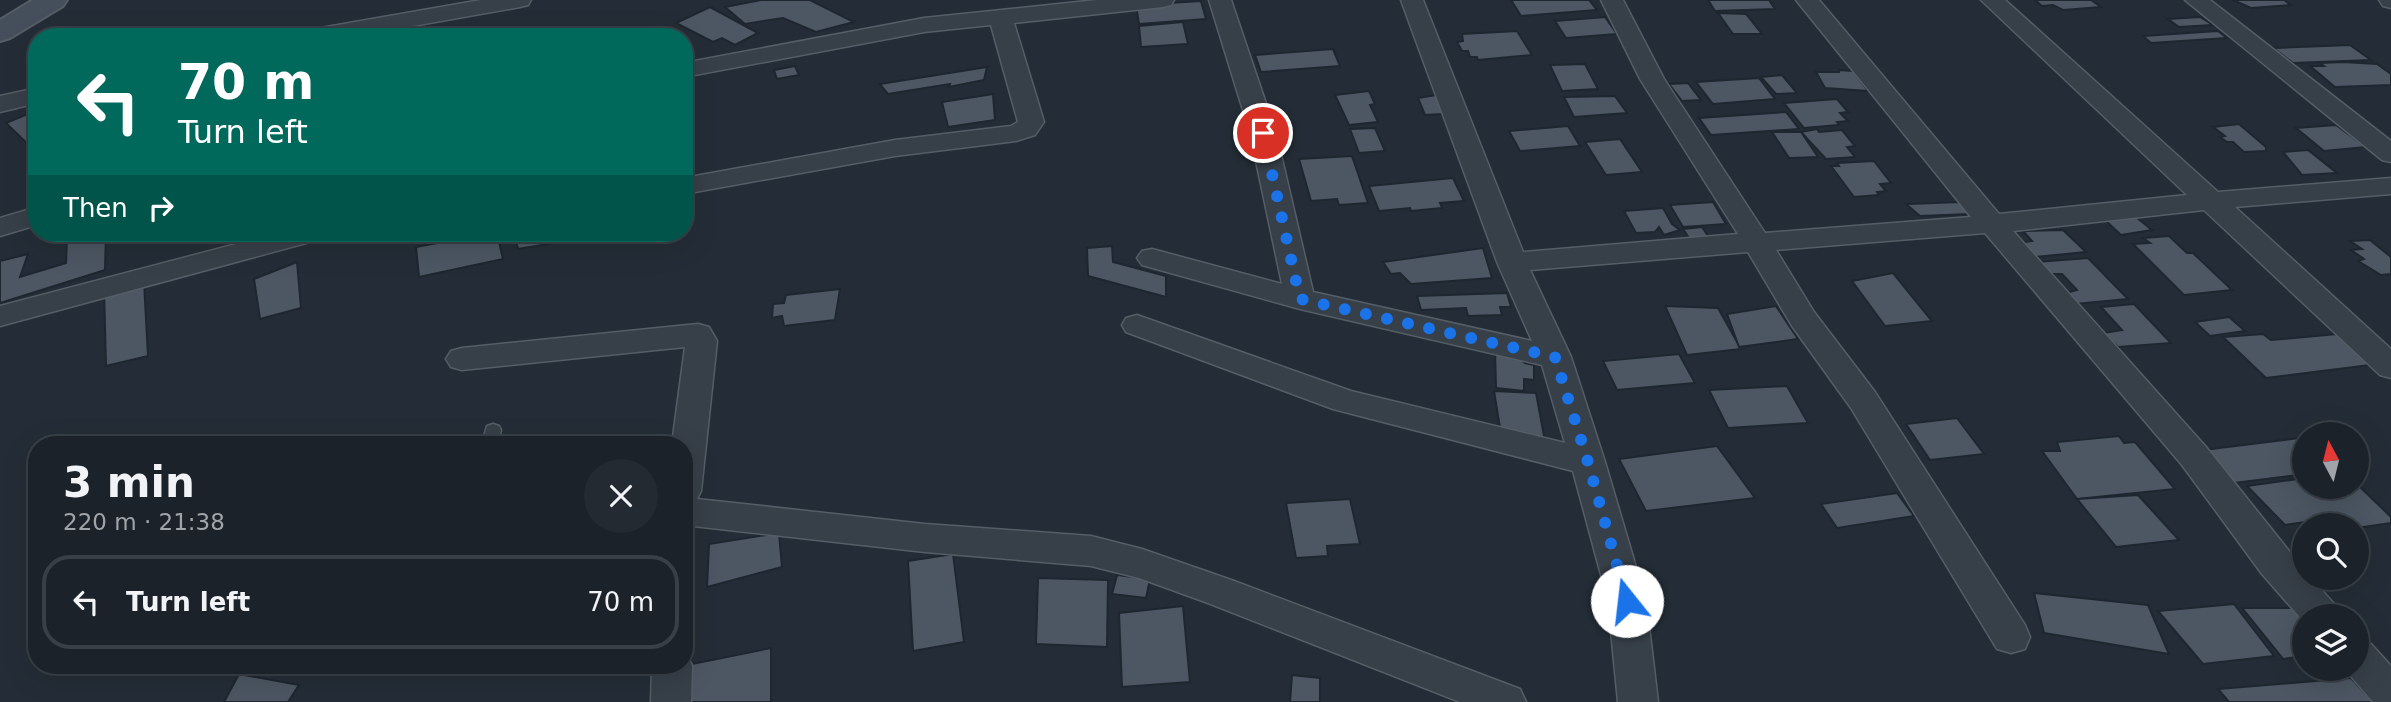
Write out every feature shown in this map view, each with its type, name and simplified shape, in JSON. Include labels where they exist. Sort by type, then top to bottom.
[{"type":"main road","points":[[0,32],[53,0]]},
{"type":"street","points":[[360,28],[520,0]]},
{"type":"street","points":[[693,69],[924,24],[1163,0]]},
{"type":"street","points":[[1220,0],[1263,133],[1300,299]]},
{"type":"street","points":[[1412,0],[1512,262],[1555,357],[1627,601],[1638,702]]},
{"type":"street","points":[[1612,0],[1652,79],[1757,242],[1802,319],[1863,400],[2011,636]]},
{"type":"street","points":[[1807,0],[1991,223],[2194,456],[2275,563],[2311,604]]},
{"type":"street","points":[[1992,0],[2391,367]]},
{"type":"street","points":[[2196,0],[2391,154]]},
{"type":"street","points":[[693,184],[881,151],[1016,133],[1026,129],[1031,122],[1000,15]]},
{"type":"street","points":[[0,104],[28,97]]},
{"type":"street","points":[[1512,262],[1595,253],[1991,223],[2209,202],[2273,193],[2391,186]]},
{"type":"street","points":[[0,227],[28,219]]},
{"type":"street","points":[[0,316],[277,242]]},
{"type":"street","points":[[1152,258],[1300,299],[1555,357]]},
{"type":"street","points":[[1137,325],[1345,401],[1588,462]]},
{"type":"street","points":[[462,359],[698,335],[701,341],[690,436]]},
{"type":"street","points":[[693,512],[925,538],[1091,551],[1142,564],[1221,592],[1506,702]]},
{"type":"street","points":[[2369,669],[2391,694]]},
{"type":"street","points":[[671,702],[672,674]]},
{"type":"building","points":[[761,0],[810,0],[854,22],[816,32],[783,18],[745,24],[725,7]]},
{"type":"building","points":[[1511,0],[1589,0],[1597,10],[1521,16]]},
{"type":"building","points":[[1708,0],[1769,0],[1775,9],[1715,11]]},
{"type":"building","points":[[2035,0],[2091,0],[2101,7],[2063,10],[2053,5],[2042,6]]},
{"type":"building","points":[[2233,0],[2284,0],[2291,5],[2251,8]]},
{"type":"building","points":[[1201,1],[1206,19],[1139,24],[1136,5]]},
{"type":"building","points":[[710,7],[758,33],[735,45],[722,38],[713,42],[693,32],[693,28],[676,23]]},
{"type":"building","points":[[1718,13],[1746,14],[1762,34],[1733,34]]},
{"type":"building","points":[[1605,17],[1617,34],[1566,38],[1555,21]]},
{"type":"building","points":[[2200,17],[2213,25],[2179,27],[2168,19]]},
{"type":"building","points":[[1183,22],[1188,44],[1141,47],[1139,26]]},
{"type":"building","points":[[1517,31],[1532,55],[1478,60],[1477,57],[1470,57],[1468,51],[1462,51],[1457,42],[1463,41],[1462,34]]},
{"type":"building","points":[[2218,31],[2227,38],[2151,43],[2143,36]]},
{"type":"building","points":[[2350,45],[2371,60],[2293,63],[2273,48]]},
{"type":"building","points":[[1333,49],[1340,66],[1261,72],[1255,55]]},
{"type":"building","points":[[2343,62],[2377,64],[2391,74],[2391,85],[2335,87],[2310,66]]},
{"type":"building","points":[[1585,64],[1598,89],[1562,91],[1550,65]]},
{"type":"building","points":[[795,66],[799,75],[777,79],[774,70]]},
{"type":"building","points":[[987,67],[984,80],[949,87],[950,84],[888,94],[880,84]]},
{"type":"building","points":[[1853,71],[1868,91],[1825,88],[1816,72]]},
{"type":"building","points":[[1782,75],[1797,93],[1776,94],[1761,77]]},
{"type":"building","points":[[1759,78],[1775,99],[1713,104],[1696,82]]},
{"type":"building","points":[[1688,83],[1701,100],[1682,101],[1669,84]]},
{"type":"building","points":[[1369,91],[1375,104],[1370,105],[1378,122],[1349,125],[1335,95]]},
{"type":"building","points":[[993,94],[995,120],[948,127],[942,102]]},
{"type":"building","points":[[1436,95],[1443,114],[1425,115],[1418,98]]},
{"type":"building","points":[[1615,96],[1627,113],[1574,117],[1564,97]]},
{"type":"building","points":[[1837,99],[1848,112],[1840,113],[1848,121],[1837,122],[1839,125],[1804,128],[1784,103]]},
{"type":"building","points":[[1786,112],[1799,129],[1711,135],[1699,118]]},
{"type":"building","points":[[28,114],[28,144],[6,123]]},
{"type":"building","points":[[2239,124],[2266,147],[2266,151],[2244,152],[2233,142],[2227,142],[2220,137],[2225,136],[2213,127]]},
{"type":"building","points":[[2336,125],[2366,147],[2324,151],[2296,128]]},
{"type":"building","points":[[1568,126],[1580,146],[1520,151],[1509,131]]},
{"type":"building","points":[[1375,128],[1385,151],[1359,153],[1350,129]]},
{"type":"building","points":[[1817,129],[1819,132],[1842,130],[1855,146],[1847,147],[1855,157],[1826,159],[1801,132]]},
{"type":"building","points":[[1772,132],[1801,132],[1818,157],[1789,158]]},
{"type":"building","points":[[1620,139],[1642,172],[1606,175],[1585,142]]},
{"type":"building","points":[[2308,150],[2337,173],[2302,175],[2283,152]]},
{"type":"building","points":[[1352,156],[1368,203],[1339,205],[1337,199],[1311,201],[1299,159]]},
{"type":"building","points":[[1874,161],[1891,183],[1880,184],[1886,191],[1877,192],[1879,195],[1854,197],[1831,166],[1839,166],[1837,163]]},
{"type":"building","points":[[1453,178],[1464,201],[1440,203],[1442,208],[1411,211],[1410,208],[1379,211],[1369,186]]},
{"type":"building","points":[[1713,202],[1726,224],[1683,227],[1670,205]]},
{"type":"building","points":[[1962,202],[1971,214],[1920,216],[1906,204]]},
{"type":"building","points":[[1663,208],[1672,224],[1680,230],[1664,235],[1659,227],[1655,232],[1636,233],[1624,211]]},
{"type":"building","points":[[2136,217],[2152,230],[2121,235],[2106,221]]},
{"type":"building","points":[[1702,227],[1710,239],[1691,241],[1683,229]]},
{"type":"building","points":[[2063,230],[2086,252],[2035,257],[2018,243],[2032,241],[2023,231]]},
{"type":"building","points":[[2169,236],[2187,253],[2193,253],[2232,290],[2184,295],[2133,244],[2150,243],[2143,238]]},
{"type":"building","points":[[2370,240],[2391,257],[2391,274],[2381,275],[2358,261],[2364,259],[2351,250],[2362,249],[2350,241]]},
{"type":"building","points":[[67,242],[106,242],[105,270],[0,303],[0,261],[28,254],[20,277],[66,263]]},
{"type":"building","points":[[443,242],[499,242],[503,259],[419,277],[416,247]]},
{"type":"building","points":[[516,242],[560,242],[518,249]]},
{"type":"building","points":[[1112,246],[1113,262],[1166,276],[1166,297],[1088,276],[1087,248]]},
{"type":"building","points":[[1483,248],[1492,278],[1411,284],[1400,273],[1391,274],[1383,262]]},
{"type":"building","points":[[2088,258],[2128,299],[2075,304],[2066,293],[2077,290],[2062,274],[2048,274],[2037,262]]},
{"type":"building","points":[[297,262],[301,308],[260,319],[254,279]]},
{"type":"building","points":[[1893,273],[1932,321],[1885,326],[1852,281]]},
{"type":"building","points":[[144,282],[148,356],[106,366],[104,289]]},
{"type":"building","points":[[840,289],[835,320],[784,326],[782,316],[772,318],[773,304],[784,303],[786,295]]},
{"type":"building","points":[[1507,293],[1511,307],[1500,307],[1502,315],[1468,316],[1466,308],[1421,310],[1417,296]]},
{"type":"building","points":[[2134,304],[2171,343],[2118,347],[2103,333],[2122,330],[2101,307]]},
{"type":"building","points":[[1665,306],[1718,308],[1741,349],[1687,355]]},
{"type":"building","points":[[1776,306],[1798,339],[1739,347],[1727,314]]},
{"type":"building","points":[[2229,317],[2245,331],[2210,336],[2195,322]]},
{"type":"building","points":[[2263,334],[2271,340],[2337,334],[2370,365],[2266,378],[2223,337]]},
{"type":"building","points":[[1495,349],[1510,351],[1525,363],[1534,365],[1534,380],[1524,379],[1524,391],[1496,388]]},
{"type":"building","points":[[1679,354],[1695,383],[1617,390],[1603,361]]},
{"type":"building","points":[[1787,386],[1808,423],[1728,428],[1709,390]]},
{"type":"building","points":[[1494,391],[1536,393],[1545,441],[1500,428]]},
{"type":"building","points":[[1957,418],[1984,454],[1930,460],[1906,424]]},
{"type":"building","points":[[2119,436],[2124,443],[2135,442],[2175,489],[2077,499],[2042,451],[2060,451],[2057,442]]},
{"type":"building","points":[[2292,439],[2292,476],[2234,483],[2203,450]]},
{"type":"building","points":[[1717,446],[1755,498],[1646,511],[1619,459]]},
{"type":"building","points":[[2292,480],[2292,499],[2370,499],[2370,497],[2391,517],[2391,523],[2369,526],[2369,513],[2292,513],[2292,524],[2285,525],[2247,486]]},
{"type":"building","points":[[1897,493],[1914,516],[1837,528],[1821,504]]},
{"type":"building","points":[[2138,495],[2179,540],[2116,547],[2077,499]]},
{"type":"building","points":[[1350,499],[1360,544],[1327,546],[1328,556],[1296,558],[1286,503]]},
{"type":"building","points":[[779,533],[782,567],[707,587],[709,544]]},
{"type":"building","points":[[953,554],[964,642],[913,651],[908,561]]},
{"type":"building","points":[[1117,575],[1150,579],[1146,598],[1112,594]]},
{"type":"building","points":[[1038,578],[1108,580],[1107,647],[1036,644]]},
{"type":"building","points":[[2034,593],[2148,605],[2169,654],[2044,633]]},
{"type":"building","points":[[2234,604],[2274,656],[2203,664],[2158,611]]},
{"type":"building","points":[[1183,606],[1190,682],[1122,687],[1119,613]]},
{"type":"building","points":[[2242,608],[2292,608],[2292,658],[2283,659]]},
{"type":"building","points":[[771,648],[771,702],[687,702],[687,674],[693,674],[693,664]]},
{"type":"building","points":[[239,674],[299,685],[288,702],[224,702]]},
{"type":"building","points":[[1292,675],[1320,678],[1320,702],[1290,702]]},
{"type":"building","points":[[2315,681],[2354,681],[2373,702],[2229,702],[2218,689]]},
{"type":"route","points":[[1263,133],[1300,299],[1555,357],[1627,601]]}]
